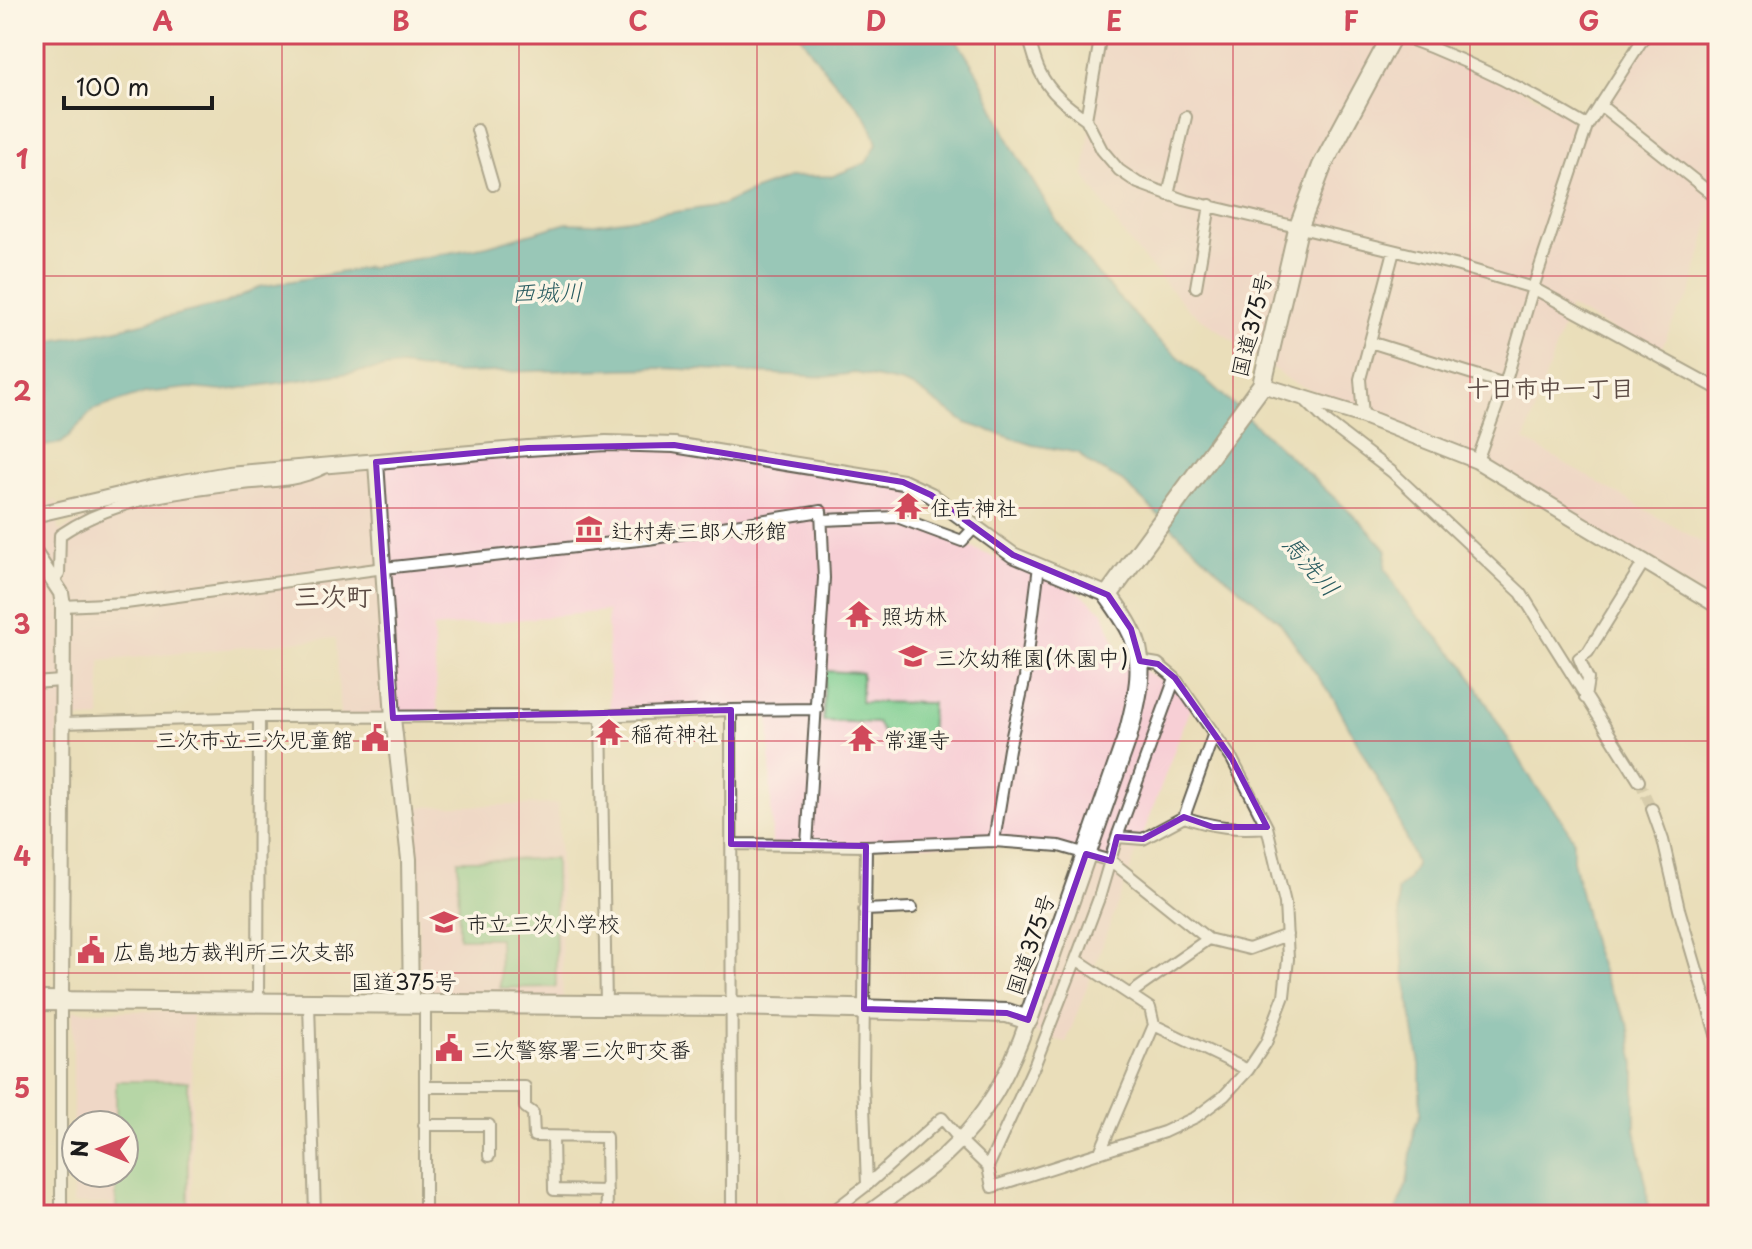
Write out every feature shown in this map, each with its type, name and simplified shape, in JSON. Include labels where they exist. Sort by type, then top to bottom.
[{"type":"highway","name":"国道375号","points":[[34,1001],[731,1006],[1007,1013],[1028,1020],[1127,738],[1137,698],[1140,661],[1114,588],[1262,385],[1298,229],[1322,166],[1395,34]]},
{"type":"street","points":[[1027,34],[1040,72],[1053,93],[1086,119],[1102,150],[1119,170],[1138,183],[1168,195],[1533,288],[1718,389]]},
{"type":"street","points":[[1086,119],[1101,34]]},
{"type":"street","points":[[1395,34],[1433,47],[1531,92],[1587,126]]},
{"type":"street","points":[[1477,461],[1505,384],[1587,126],[1646,34]]},
{"type":"street","points":[[1600,105],[1718,199]]},
{"type":"street","points":[[1168,195],[1186,117]]},
{"type":"street","points":[[477,130],[493,185]]},
{"type":"street","points":[[1196,287],[1210,205]]},
{"type":"street","points":[[1363,416],[1360,379],[1394,251]]},
{"type":"street","points":[[1370,342],[1505,384]]},
{"type":"street","points":[[1262,385],[1363,416],[1477,461],[1718,606]]},
{"type":"street","points":[[1306,401],[1327,422],[1392,472],[1521,593],[1639,781]]},
{"type":"street","points":[[34,515],[162,485],[228,474],[606,443],[674,445],[903,482],[931,495],[1013,555],[1114,588]]},
{"type":"street","points":[[376,462],[393,718],[409,859],[425,1087],[425,1215]]},
{"type":"street","points":[[54,581],[59,574],[60,535],[78,523],[120,505],[171,495],[304,478],[329,465]]},
{"type":"street","points":[[63,606],[126,603],[384,568],[648,539],[821,511],[824,578],[807,845]]},
{"type":"street","points":[[823,520],[897,517],[962,541],[976,526]]},
{"type":"street","points":[[34,552],[61,593],[63,606],[61,1215]]},
{"type":"street","points":[[1585,698],[1588,679],[1579,658],[1588,652],[1645,560]]},
{"type":"street","points":[[994,841],[1025,677],[1039,566]]},
{"type":"street","points":[[828,1215],[867,1185],[942,1118],[988,1167],[992,1187],[1164,1132],[1196,1117],[1224,1096],[1248,1070],[1266,1043],[1284,996],[1287,935],[1285,903],[1267,827],[1214,733],[1175,678],[1158,664],[1140,661]]},
{"type":"street","points":[[988,1167],[1035,1064],[1076,959],[1175,678]]},
{"type":"street","points":[[34,683],[61,681]]},
{"type":"street","points":[[62,723],[259,717],[601,716],[817,709]]},
{"type":"street","points":[[731,710],[732,1215]]},
{"type":"street","points":[[601,716],[606,1005]]},
{"type":"street","points":[[258,1003],[259,717]]},
{"type":"street","points":[[1117,837],[1143,839],[1184,817],[1214,733]]},
{"type":"street","points":[[1652,809],[1718,1041]]},
{"type":"street","points":[[1184,817],[1213,827],[1240,830],[1267,827]]},
{"type":"street","points":[[731,844],[866,846],[994,841],[1059,846],[1111,861],[1208,939],[1249,949],[1287,935]]},
{"type":"street","points":[[866,846],[863,1079],[867,1185]]},
{"type":"street","points":[[864,910],[912,908]]},
{"type":"street","points":[[1130,994],[1208,939]]},
{"type":"street","points":[[1076,959],[1150,1008],[1154,1025],[1100,1152]]},
{"type":"street","points":[[309,1003],[315,1215]]},
{"type":"street","points":[[866,1215],[943,1157],[960,1140],[1004,1080],[1028,1020]]},
{"type":"street","points":[[1154,1025],[1248,1070]]},
{"type":"street","points":[[425,1087],[525,1087],[525,1107],[533,1113],[534,1136],[606,1137],[607,1215]]},
{"type":"street","points":[[424,1125],[489,1125],[489,1156]]},
{"type":"street","points":[[553,1137],[554,1190],[607,1191]]},
{"type":"highlighted area","points":[[674,445],[903,482],[931,495],[1013,555],[1108,595],[1131,629],[1140,661],[1158,664],[1175,678],[1232,759],[1267,827],[1213,827],[1184,817],[1143,839],[1117,837],[1111,861],[1086,854],[1028,1020],[1007,1013],[864,1009],[866,846],[731,844],[731,710],[393,718],[376,462],[528,448]]},
{"type":"shaded area","points":[[1103,34],[1447,34],[1441,50],[1587,122],[1650,34],[1718,34],[1718,198],[1690,296],[1677,313],[1659,354],[1569,307],[1525,440],[1718,552],[1718,605],[1480,460],[1292,382],[1188,309],[1128,241],[1084,175]]},
{"type":"shaded area","points":[[625,442],[926,490],[919,526],[1080,593],[1103,612],[1122,659],[1194,697],[1066,1043],[1023,1028],[1085,853],[1026,844],[772,847],[769,713],[610,716],[607,611],[433,628],[438,718],[340,716],[336,638],[100,661],[100,718],[58,720],[58,747],[34,748],[34,507],[57,501],[59,532],[99,512],[304,467]]},
{"type":"shaded area","points":[[558,804],[563,1000],[420,999],[415,807]]},
{"type":"shaded area","points":[[73,1011],[192,1011],[192,1215],[110,1215],[110,1204],[73,1204],[73,1189],[140,1189],[140,1109],[73,1109]]},
{"type":"green space","points":[[825,671],[862,673],[861,702],[932,703],[930,738],[886,738],[877,723],[823,721]]},
{"type":"green space","points":[[555,859],[556,987],[500,988],[499,938],[459,938],[458,860]]},
{"type":"green space","points":[[116,1081],[188,1081],[188,1215],[116,1215],[116,1189],[140,1189],[140,1109],[116,1109]]},
{"type":"water","points":[[799,34],[953,34],[978,74],[1012,147],[1056,220],[1098,275],[1155,337],[1203,377],[1364,525],[1387,550],[1385,568],[1406,603],[1464,665],[1535,785],[1573,839],[1573,860],[1593,946],[1607,984],[1628,1023],[1635,1064],[1635,1130],[1647,1188],[1648,1215],[1394,1215],[1407,1184],[1414,1129],[1420,1113],[1420,1065],[1404,971],[1397,890],[1408,880],[1416,865],[1396,814],[1335,701],[1279,621],[1222,574],[1122,481],[1088,463],[1079,453],[1033,445],[966,423],[917,389],[855,373],[826,377],[661,368],[455,373],[400,366],[221,391],[190,388],[145,393],[93,410],[62,443],[34,448],[34,344],[113,330],[226,303],[259,287],[487,246],[567,223],[595,224],[722,205],[790,177],[833,176],[866,163],[877,144],[868,122]]},
{"type":"tunnel","points":[[1639,781],[1652,809]]},
{"type":"place","name":"住吉神社","points":[[908,506]]},
{"type":"place","name":"辻村寿三郎人形館","points":[[589,529]]},
{"type":"place","name":"照坊林","points":[[859,614]]},
{"type":"place","name":"三次幼稚園(休園中)","points":[[913,656]]},
{"type":"place","name":"稲荷神社","points":[[609,732]]},
{"type":"place","name":"三次市立三次児童館","points":[[375,738]]},
{"type":"place","name":"常運寺","points":[[862,738]]},
{"type":"place","name":"市立三次小学校","points":[[444,922]]},
{"type":"place","name":"広島地方裁判所三次支部","points":[[91,950]]},
{"type":"place","name":"三次警察署三次町交番","points":[[449,1048]]},
{"type":"district","name":"十日市中一丁目","points":[[1550,387]]},
{"type":"district","name":"三次町","points":[[333,595]]},
{"type":"water label","name":"西城川","points":[[547,291]]},
{"type":"water label","name":"馬洗川","points":[[1312,565]]}]
